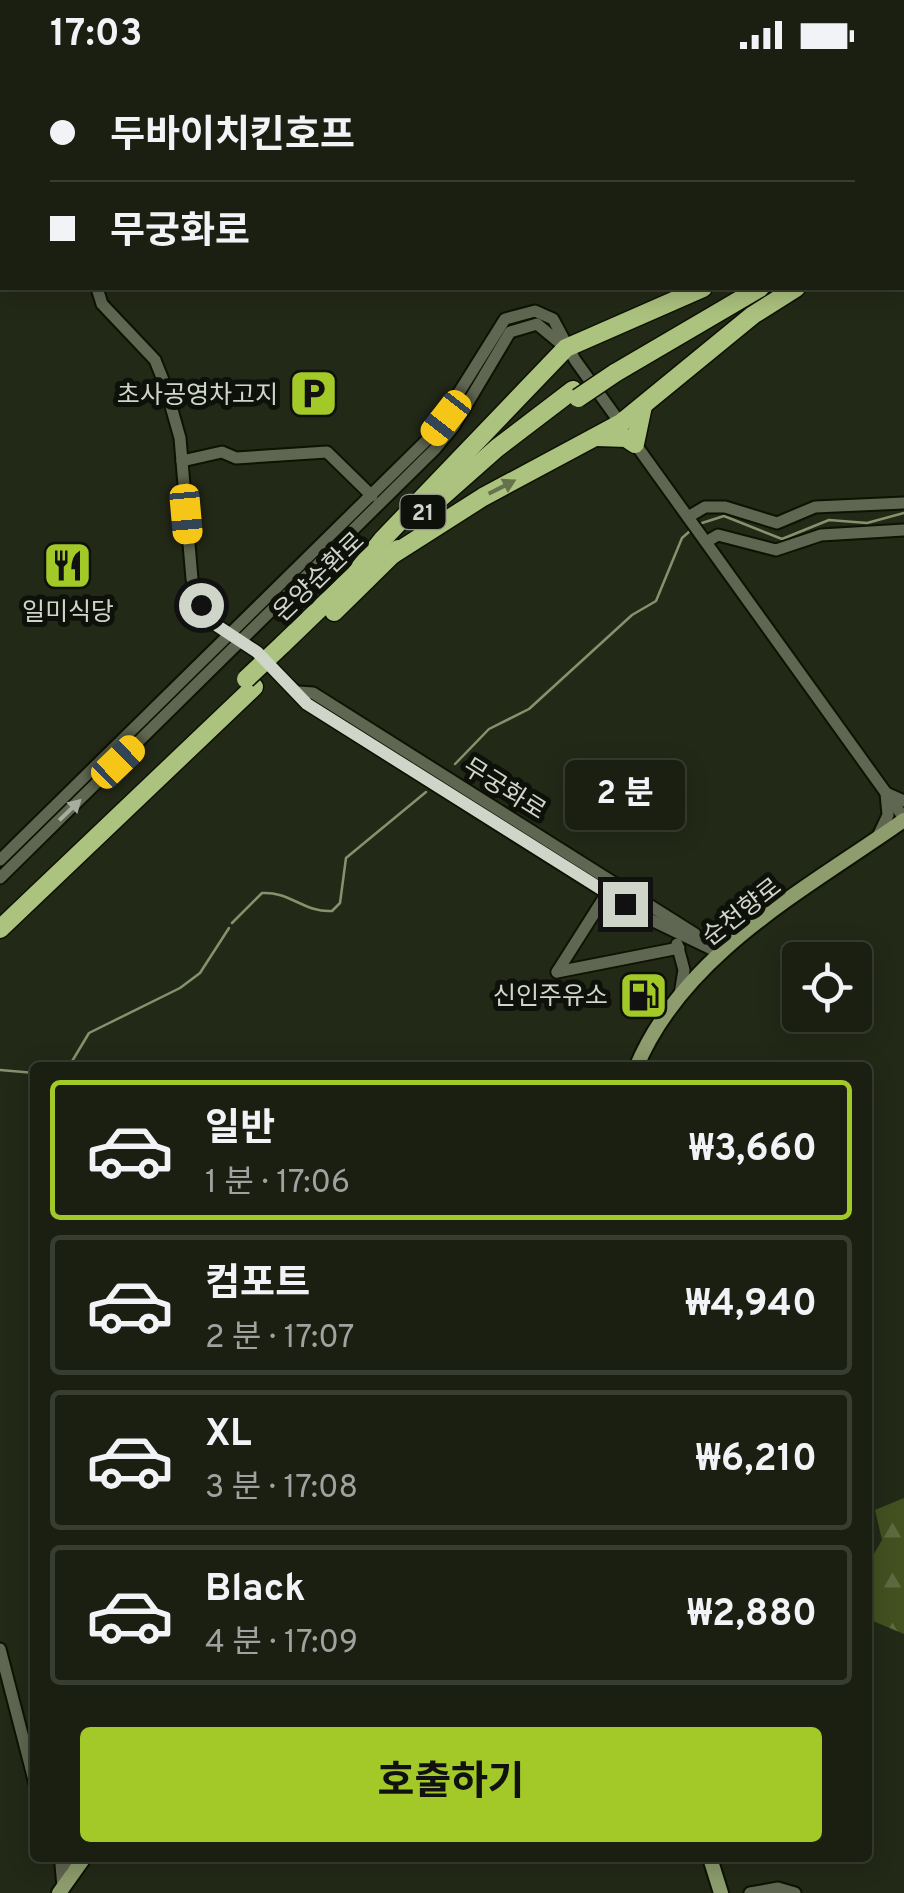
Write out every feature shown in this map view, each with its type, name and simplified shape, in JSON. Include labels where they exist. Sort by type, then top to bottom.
[{"type":"highway","points":[[358,570],[556,341],[596,332],[698,290]]},
{"type":"highway","name":"21","points":[[575,394],[733,290]]},
{"type":"highway","name":"21","points":[[612,369],[756,290]]},
{"type":"highway","points":[[389,557],[483,497],[621,423],[753,315],[793,290]]},
{"type":"highway","name":"온양순환로","points":[[286,649],[358,570],[486,457],[575,394]]},
{"type":"highway","name":"온양순환로","points":[[286,649],[476,477],[575,394]]},
{"type":"highway","points":[[594,438],[626,438],[635,444],[646,401]]},
{"type":"highway","name":"21","points":[[0,918],[286,649]]},
{"type":"highway","name":"21","points":[[0,929],[250,683]]},
{"type":"main road","name":"순천향로","points":[[640,1062],[676,1002],[720,954],[904,819]]},
{"type":"main road","points":[[711,1862],[721,1893]]},
{"type":"street","name":"무궁화로","points":[[97,290],[102,304],[155,360],[180,438],[192,579],[208,616],[299,692],[307,704],[720,954]]},
{"type":"street","points":[[0,878],[237,639],[446,418],[506,319],[535,311],[621,423],[904,819]]},
{"type":"street","points":[[0,860],[436,448],[454,426],[510,332],[537,324],[556,341]]},
{"type":"street","points":[[556,341],[566,328],[596,332]]},
{"type":"street","points":[[182,461],[222,452],[236,458],[327,452],[372,496]]},
{"type":"street","points":[[688,517],[704,507],[725,507],[777,523],[815,507],[904,503]]},
{"type":"street","points":[[706,542],[718,536],[776,550],[821,535],[904,530]]},
{"type":"street","points":[[886,793],[904,800]]},
{"type":"street","points":[[874,841],[888,815],[886,793]]},
{"type":"street","name":"무궁화로","points":[[610,888],[643,916],[720,954]]},
{"type":"street","points":[[610,888],[557,972],[678,948]]},
{"type":"street","points":[[643,916],[666,931],[678,948],[684,970],[676,1002]]},
{"type":"street","points":[[0,1648],[30,1765]]},
{"type":"street","points":[[750,1893],[778,1888],[795,1893]]},
{"type":"green space","points":[[904,1498],[904,1634],[872,1621],[872,1557],[882,1540],[875,1510]]},
{"type":"waterway","points":[[702,523],[724,516],[782,539],[829,520],[867,523],[904,513]]},
{"type":"waterway","points":[[455,764],[489,729],[529,709],[632,615],[656,601],[682,538],[690,531]]},
{"type":"waterway","points":[[232,923],[262,893],[332,911],[340,903],[346,858],[426,792]]},
{"type":"waterway","points":[[72,1062],[89,1033],[180,988],[200,973],[229,928]]},
{"type":"waterway","points":[[0,1070],[30,1073]]},
{"type":"place","name":"초사공영차고지","points":[[313,394]]},
{"type":"place","name":"일미식당","points":[[68,565]]},
{"type":"place","name":"신인주유소","points":[[643,995]]},
{"type":"route","points":[[201,605],[216,625],[257,652],[307,704],[625,904]]}]
